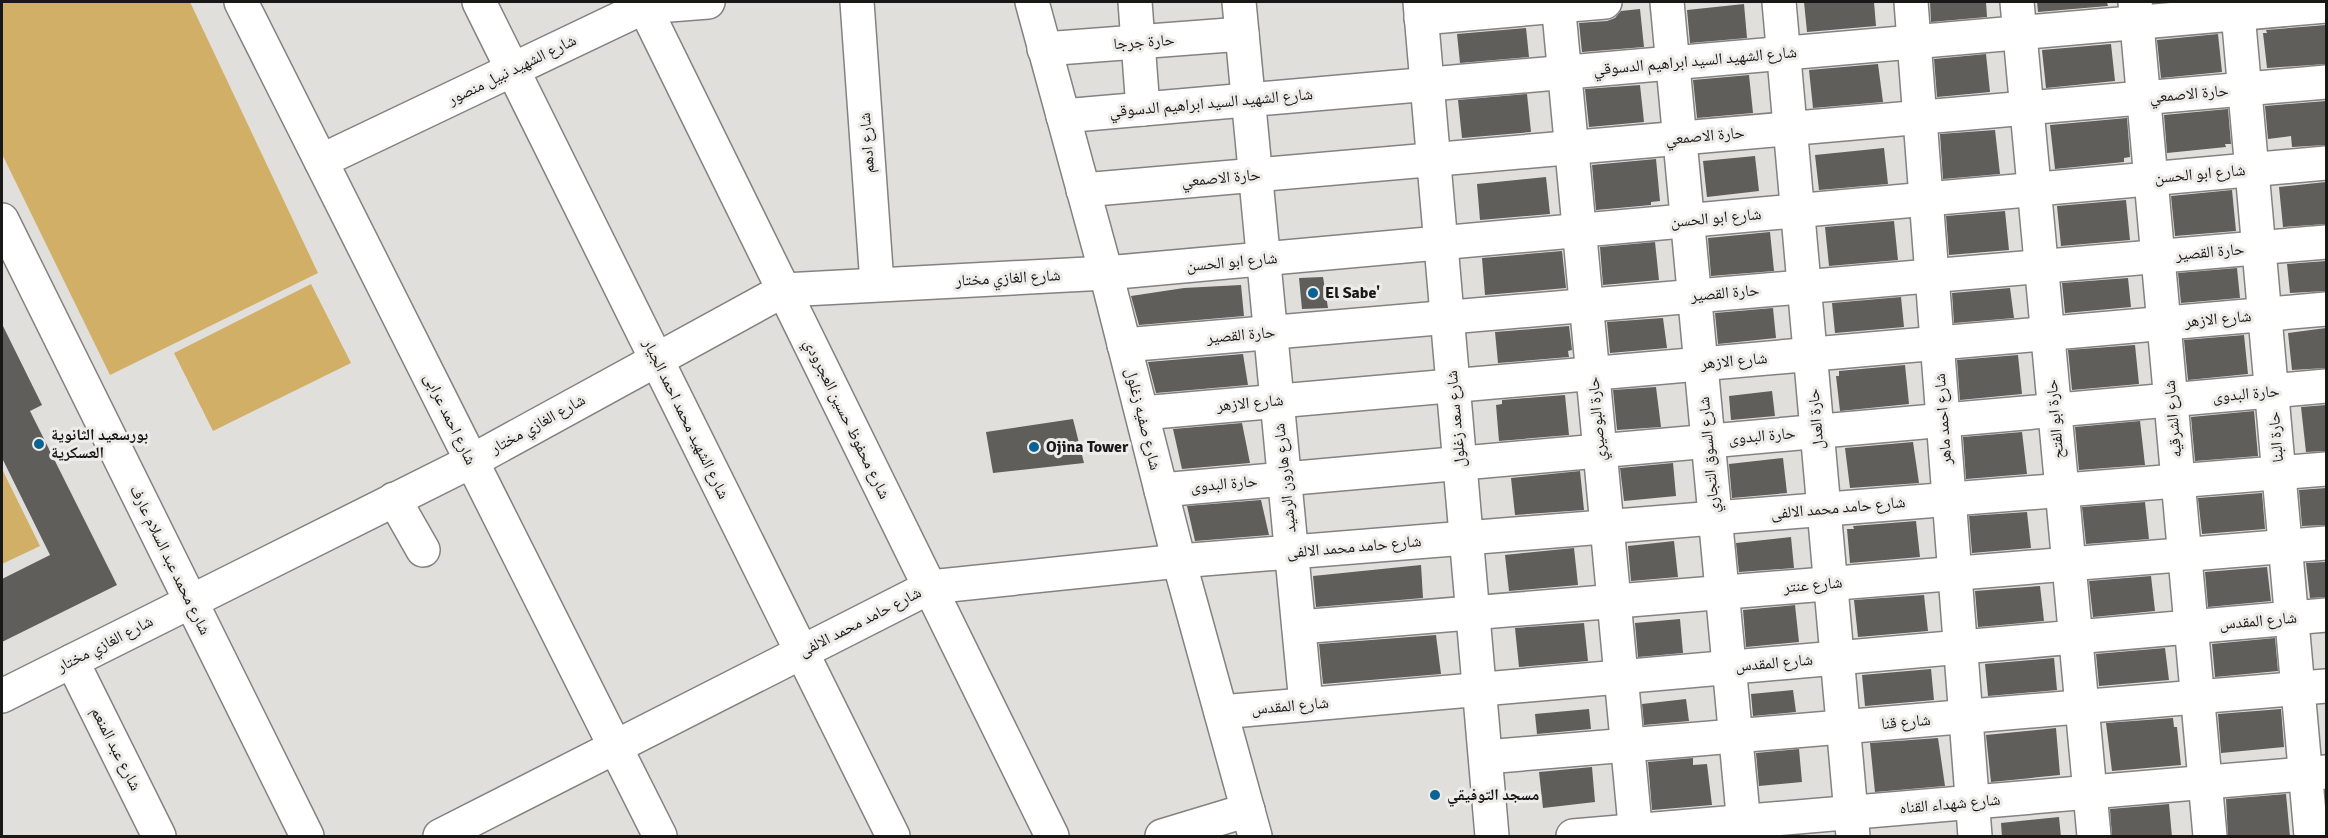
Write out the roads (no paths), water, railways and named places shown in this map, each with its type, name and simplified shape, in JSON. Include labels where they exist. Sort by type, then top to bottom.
[{"type":"street","name":"شارع احمد عرابى","points":[[241,2],[660,837]]},
{"type":"street","name":"شارع الشهيد محمد احمد الجيار","points":[[479,2],[514,68],[893,837]]},
{"type":"street","name":"شارع الشهيد نبيل منصور","points":[[321,161],[643,4],[708,2]]},
{"type":"street","name":"شارع ادهم","points":[[857,2],[876,284]]},
{"type":"street","name":"شارع صفيه زغلول","points":[[1032,2],[1106,273],[1179,561],[1251,824]]},
{"type":"street","points":[[1135,2],[1143,109]]},
{"type":"street","name":"شارع هارون الرشيد","points":[[1239,2],[1306,704]]},
{"type":"street","points":[[1421,10],[1605,2]]},
{"type":"street","name":"شارع السوق التجاري","points":[[1667,2],[1744,829]]},
{"type":"street","name":"حارة العدل","points":[[1779,2],[1852,825]]},
{"type":"street","name":"شارع احمد ماهر","points":[[1911,2],[1975,837]]},
{"type":"street","name":"شارع محفوظ حسين العجرودي","points":[[643,4],[1052,837]]},
{"type":"street","name":"حارة البوصيري","points":[[1558,4],[1636,834]]},
{"type":"street","name":"شارع الشهيد السيد ابراهيم الدسوقي","points":[[1063,116],[1914,42],[2018,17],[2326,6]]},
{"type":"street","name":"حارة البنا","points":[[2238,8],[2292,618],[2312,687],[2316,773],[2312,837]]},
{"type":"street","name":"شارع سعد زغلول","points":[[1421,10],[1492,837]]},
{"type":"street","name":"شارع الشرقيه","points":[[2136,12],[2210,837]]},
{"type":"street","name":"حارة ابو الفتح","points":[[2018,17],[2094,837]]},
{"type":"street","name":"حارة جرجا","points":[[1044,49],[1242,34]]},
{"type":"street","name":"حارة الاصمعي","points":[[1083,189],[2326,82]]},
{"type":"street","name":"شارع ابو الحسن","points":[[1106,273],[2326,163]]},
{"type":"street","name":"شارع محمد عبد السلام عارف","points":[[2,220],[307,837]]},
{"type":"street","name":"حارة القصير","points":[[1124,345],[2326,242]]},
{"type":"street","name":"شارع الغازي مختار","points":[[2,696],[470,462],[784,290],[1106,273]]},
{"type":"street","name":"شارع الازهر","points":[[1142,413],[2326,309]]},
{"type":"street","name":"حارة البدوى","points":[[1161,490],[2326,386]]},
{"type":"street","name":"شارع حامد محمد الالفى","points":[[440,837],[482,827],[615,747],[930,587],[1179,561],[2326,469]]},
{"type":"street","points":[[394,499],[423,550]]},
{"type":"street","name":"شارع عنتر","points":[[1299,627],[2326,543]]},
{"type":"street","name":"شارع المقدس","points":[[1221,712],[2326,615]]},
{"type":"street","name":"شارع عبد المنعم","points":[[72,661],[159,837]]},
{"type":"street","name":"شارع قنا","points":[[1486,757],[2312,687]]},
{"type":"street","name":"شارع شهداء القناه","points":[[1572,837],[1852,825],[1972,802],[2316,773]]},
{"type":"street","points":[[1162,837],[1251,824]]},
{"type":"place","name":"El Sabe'","points":[[1313,293]]},
{"type":"place","name":"بورسعيد الثانوية العسكرية","points":[[39,444]]},
{"type":"place","name":"Ojina Tower","points":[[1034,447]]},
{"type":"place","name":"مسجد التوفيقي","points":[[1435,795]]}]
